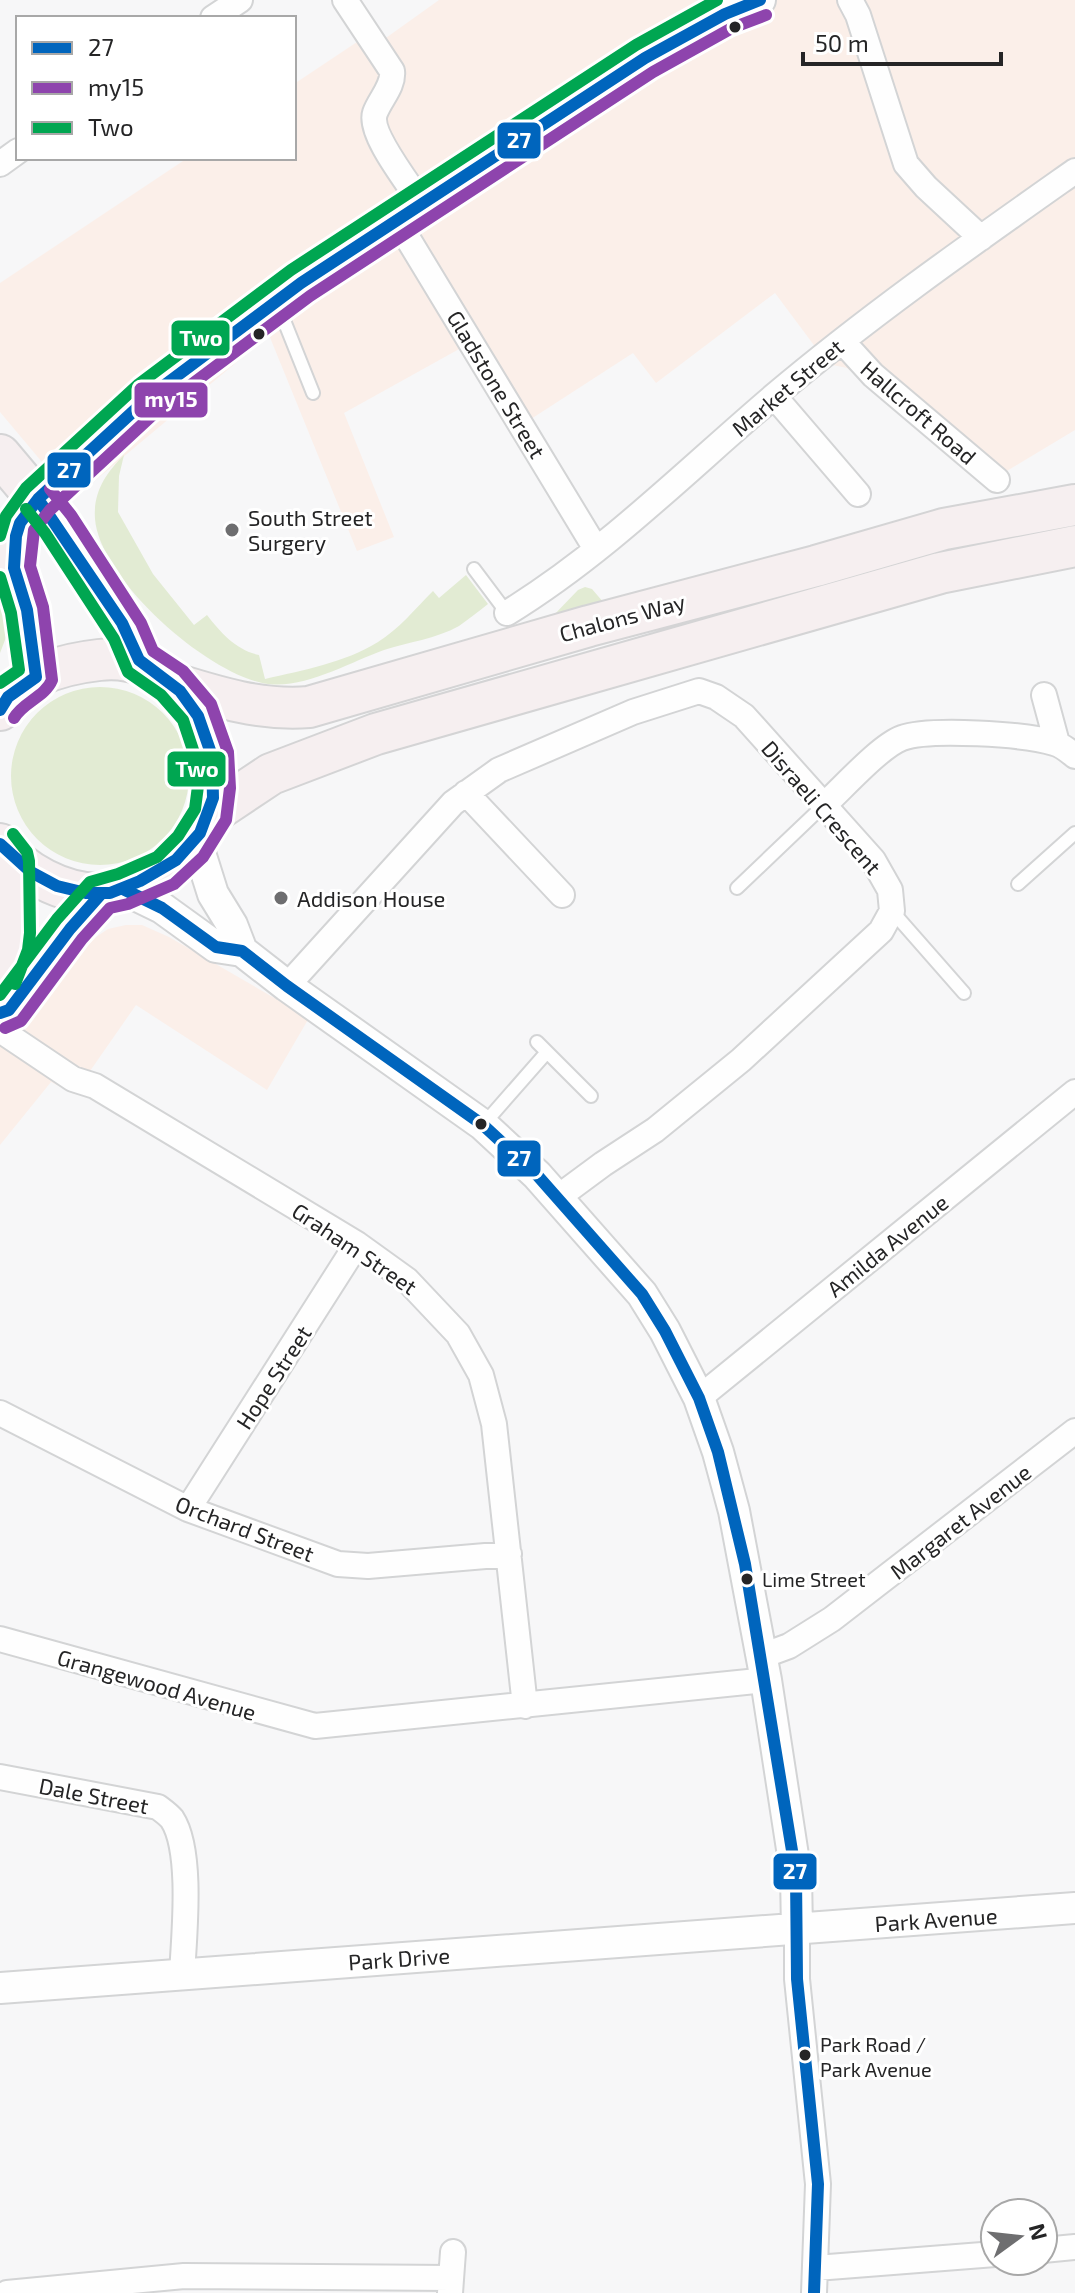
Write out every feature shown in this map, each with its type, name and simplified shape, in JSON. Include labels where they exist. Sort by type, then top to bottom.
[{"type":"main road","points":[[0,455],[58,524],[156,673],[197,712],[212,756],[214,786],[204,827]]},
{"type":"main road","name":"Chalons Way","points":[[11,696],[83,662],[124,659],[232,702],[284,709],[309,707],[589,626],[944,529],[1075,505]]},
{"type":"main road","name":"Chalons Way","points":[[112,891],[166,870],[204,827],[271,774],[376,734],[940,573],[1075,546]]},
{"type":"main road","points":[[7,554],[27,610],[11,696]]},
{"type":"main road","points":[[7,852],[44,880],[69,889],[112,891]]},
{"type":"main road","points":[[0,978],[14,931],[7,852]]},
{"type":"main road","points":[[0,1013],[9,1010],[70,929],[112,891]]},
{"type":"street","points":[[216,16],[240,0]]},
{"type":"street","points":[[345,0],[392,71],[393,78],[375,114],[374,129],[421,203]]},
{"type":"street","points":[[7,554],[20,523],[38,499],[150,396],[276,300],[721,7],[760,0]]},
{"type":"street","points":[[850,0],[858,15],[906,164],[981,238]]},
{"type":"street","name":"Market Street","points":[[507,613],[596,557],[774,396],[842,341],[1075,171]]},
{"type":"street","name":"Gladstone Street","points":[[396,219],[596,557]]},
{"type":"street","name":"Hallcroft Road","points":[[842,341],[873,375],[997,480]]},
{"type":"street","points":[[774,396],[858,494]]},
{"type":"street","name":"Disraeli Crescent","points":[[287,986],[406,853],[466,793],[499,770],[633,712],[699,691],[716,697],[744,716],[873,860],[890,890],[892,911]]},
{"type":"street","points":[[1044,695],[1066,749]]},
{"type":"street","points":[[823,806],[887,746],[903,737],[945,733],[1013,735],[1066,749]]},
{"type":"street","points":[[466,793],[562,895]]},
{"type":"street","points":[[204,827],[213,894],[232,925],[242,951]]},
{"type":"street","points":[[112,891],[162,908],[216,947],[242,951],[483,1125],[537,1175],[642,1294],[699,1398],[734,1511],[764,1668],[796,1875],[797,1979],[818,2184],[814,2293]]},
{"type":"street","points":[[557,1198],[655,1130],[741,1060],[881,931],[892,911]]},
{"type":"street","name":"Graham Street","points":[[0,1026],[6,1034],[73,1079],[95,1086],[357,1244],[424,1296],[458,1334],[481,1375],[494,1424],[525,1706]]},
{"type":"street","name":"Amilda Avenue","points":[[699,1398],[1075,1092]]},
{"type":"street","name":"Hope Street","points":[[188,1509],[357,1244]]},
{"type":"street","name":"Orchard Street","points":[[0,1413],[188,1509],[346,1566],[509,1554]]},
{"type":"street","name":"Margaret Avenue","points":[[764,1668],[1075,1431]]},
{"type":"street","name":"Grangewood Avenue","points":[[0,1639],[315,1726],[525,1706]]},
{"type":"street","points":[[525,1706],[657,1692],[764,1668]]},
{"type":"street","name":"Dale Street","points":[[0,1777],[158,1807],[172,1819],[182,1851],[186,1899],[182,1974]]},
{"type":"street","name":"Park Avenue","points":[[797,1930],[1075,1908]]},
{"type":"street","name":"Park Drive","points":[[0,1988],[797,1930]]},
{"type":"street","points":[[7,2293],[184,2276],[451,2286],[453,2252]]},
{"type":"street","points":[[816,2268],[979,2255]]},
{"type":"lane","points":[[276,300],[313,393]]},
{"type":"lane","points":[[474,569],[507,613]]},
{"type":"lane","points":[[737,888],[823,806]]},
{"type":"lane","points":[[1018,884],[1075,833]]},
{"type":"lane","points":[[892,911],[964,993]]},
{"type":"lane","points":[[537,1042],[591,1096]]},
{"type":"lane","points":[[483,1125],[547,1052]]},
{"type":"shaded area","points":[[439,0],[1075,0],[1075,430],[987,483],[847,368],[828,364],[775,293],[656,383],[633,353],[531,419],[461,348],[344,413],[394,537],[357,551],[269,335],[73,499],[0,412],[0,283],[183,160],[296,160],[296,83],[360,40],[383,40]]},
{"type":"shaded area","points":[[142,925],[169,937],[309,1018],[267,1090],[136,1005],[74,1094],[51,1082],[0,1145],[0,1032],[27,1020],[52,985],[93,939],[108,929]]},
{"type":"green space","points":[[124,455],[119,476],[118,512],[153,574],[194,625],[207,615],[236,645],[259,655],[265,679],[323,665],[365,649],[393,631],[433,591],[439,598],[466,575],[488,604],[450,630],[384,650],[312,679],[268,684],[244,677],[217,663],[161,621],[136,596],[101,543],[95,519],[96,500],[106,476]]},
{"type":"green space","points":[[0,567],[10,627],[0,653]]},
{"type":"green space","points":[[585,587],[592,589],[604,603],[551,618],[578,590]]},
{"type":"green space","points":[[100,687],[134,694],[163,713],[182,742],[189,776],[182,810],[163,839],[134,858],[100,865],[66,858],[37,839],[18,810],[11,776],[18,742],[37,713],[66,694]]},
{"type":"transit line","name":"Two","points":[[0,536],[6,516],[26,488],[139,384],[291,270],[636,45],[717,0]]},
{"type":"transit line","name":"27","points":[[0,710],[8,697],[36,677],[27,610],[14,568],[20,523],[38,499],[150,396],[301,283],[645,58],[725,14],[760,0]]},
{"type":"transit line","name":"my15","points":[[14,718],[52,680],[43,607],[30,566],[34,530],[50,510],[160,408],[310,296],[653,72],[732,28],[766,15]]},
{"type":"transit line","name":"my15","points":[[5,1028],[21,1021],[82,939],[110,908],[128,904],[174,884],[203,857],[226,820],[230,788],[228,752],[211,704],[183,671],[153,651],[141,623],[71,515],[50,489]]},
{"type":"transit line","name":"27","points":[[0,844],[31,872],[57,886],[86,893],[110,893],[140,881],[176,860],[200,833],[213,798],[212,756],[198,716],[180,691],[139,660],[122,623],[38,499]]},
{"type":"transit line","name":"Two","points":[[0,995],[57,919],[90,882],[157,857],[178,836],[195,809],[198,786],[196,759],[183,720],[161,695],[128,672],[114,639],[26,509]]},
{"type":"transit line","name":"Two","points":[[0,577],[11,613],[19,670],[0,683]]},
{"type":"transit line","name":"Two","points":[[13,834],[27,852],[29,861],[30,933],[28,950],[15,984]]},
{"type":"transit line","name":"27","points":[[123,889],[162,908],[216,947],[242,951],[483,1125],[537,1175],[642,1294],[699,1398],[718,1452],[745,1564],[796,1875],[797,1979],[818,2184],[814,2293]]},
{"type":"transit line","name":"27","points":[[0,1013],[9,1010],[70,929],[101,894]]},
{"type":"place","name":"South Street Surgery","points":[[232,530]]},
{"type":"place","name":"Addison House","points":[[281,898]]},
{"type":"place","name":"Lime Street","points":[[747,1579]]},
{"type":"place","name":"Park Road / Park Avenue","points":[[805,2055]]}]
